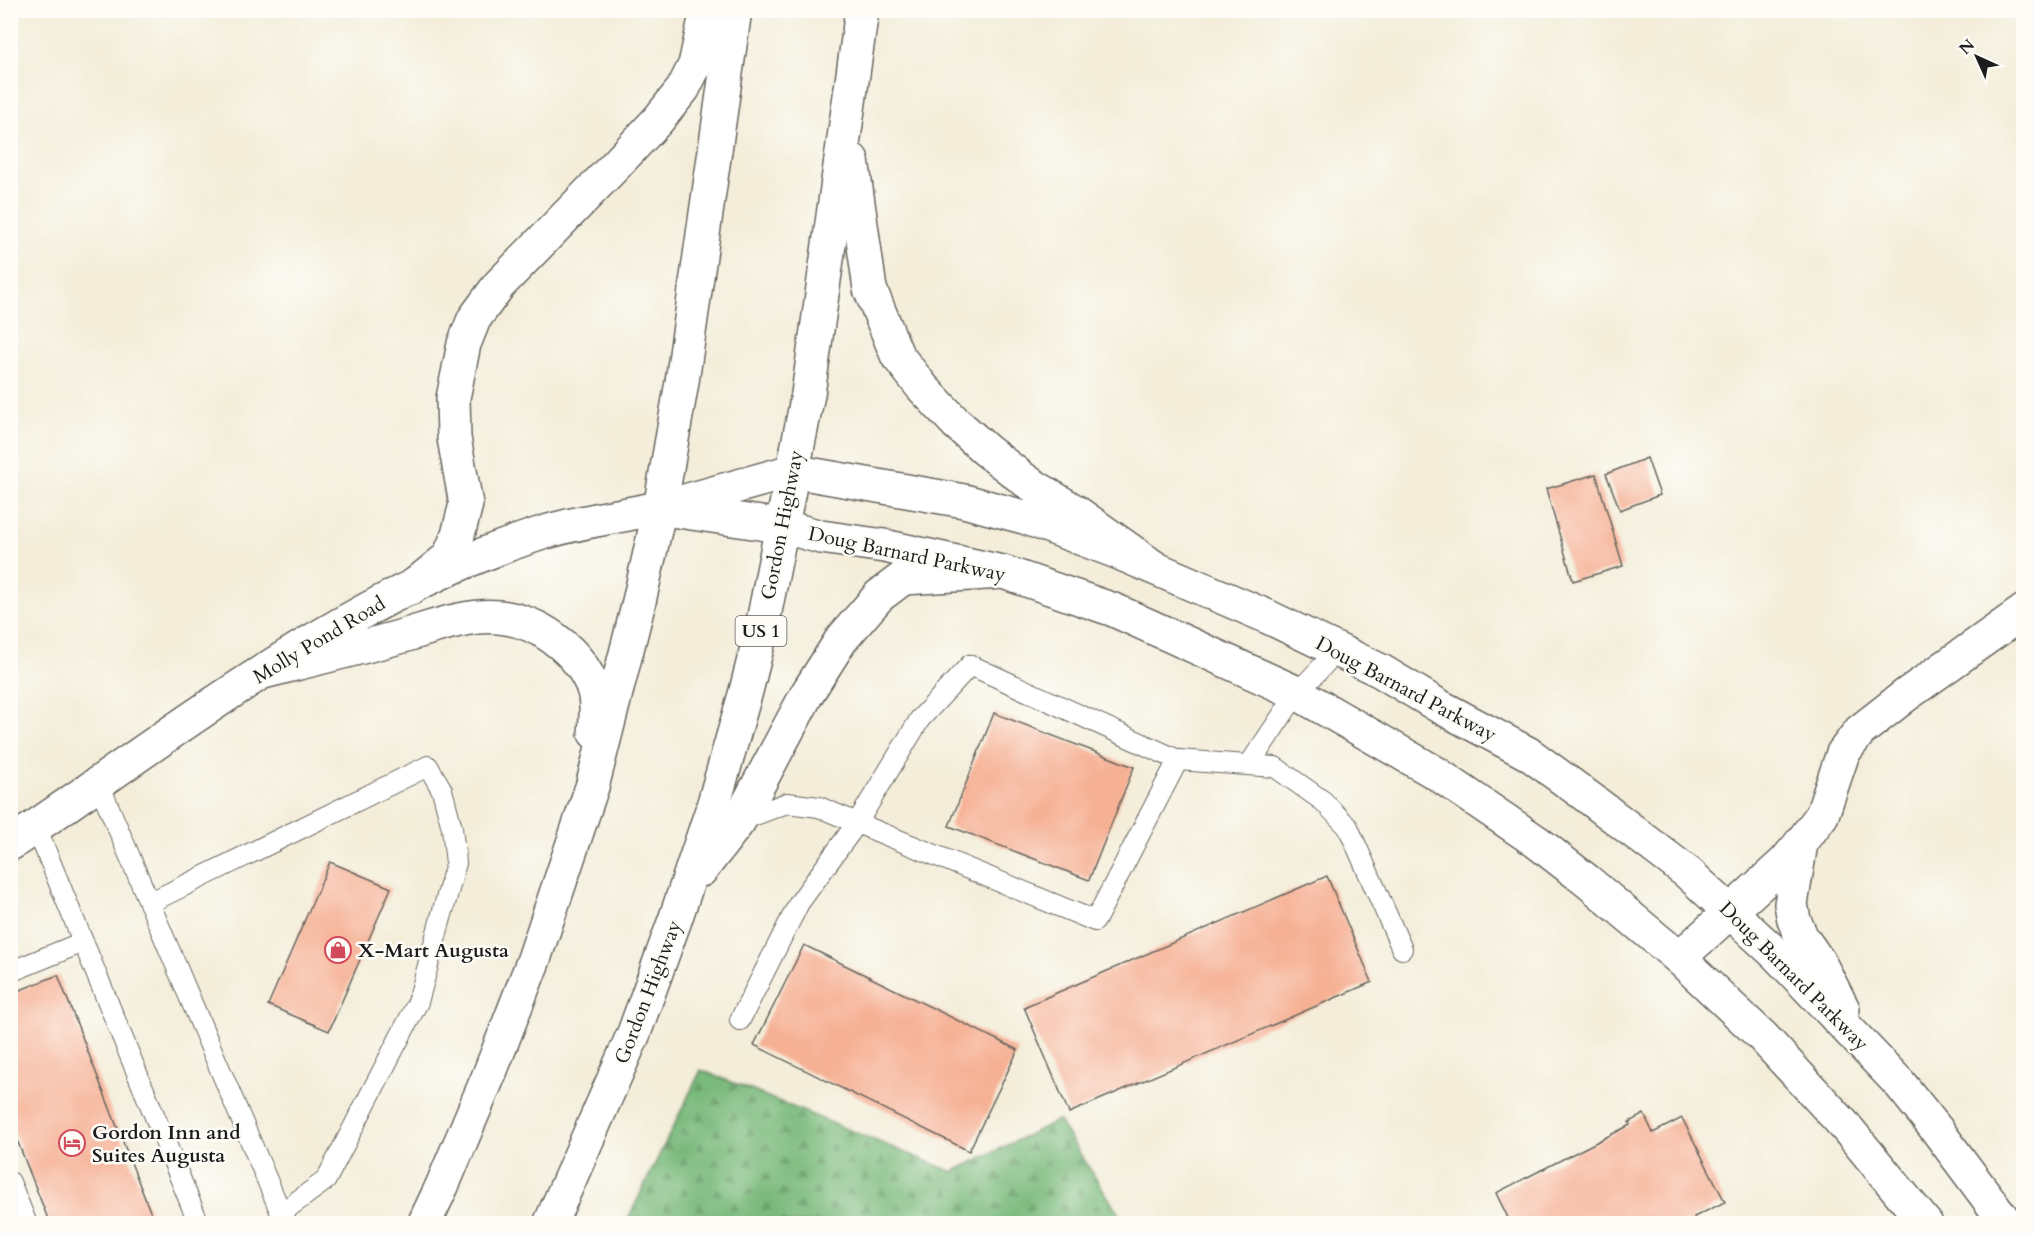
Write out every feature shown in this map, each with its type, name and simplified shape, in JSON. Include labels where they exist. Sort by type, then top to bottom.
[{"type":"main road","points":[[411,588],[448,557],[458,535],[466,504],[454,438],[453,398],[464,344],[474,319],[499,285],[658,120],[682,89],[695,64],[707,10]]},
{"type":"main road","points":[[424,1224],[442,1186],[534,959],[592,787],[638,606],[660,508],[682,382],[735,10]]},
{"type":"main road","name":"Gordon Highway","points":[[550,1224],[634,1034],[712,810],[746,691],[761,632],[808,394],[862,10]]},
{"type":"main road","points":[[847,120],[870,289],[897,355],[935,402],[986,450],[1026,482],[1073,510],[1155,568]]},
{"type":"main road","name":"Doug Barnard Parkway","points":[[660,508],[792,471],[964,501],[1024,517],[1155,568],[1381,671],[1439,706],[1529,754],[1689,873],[1776,954],[1900,1084],[2007,1224]]},
{"type":"main road","name":"Molly Pond Road","points":[[23,836],[263,672],[378,603],[480,556],[538,534],[660,508]]},
{"type":"main road","name":"Doug Barnard Parkway","points":[[660,508],[781,526],[821,537],[884,546],[1003,572],[1114,610],[1297,693],[1436,773],[1537,842],[1679,958],[1762,1036],[1845,1126],[1926,1224]]},
{"type":"main road","points":[[685,891],[739,821],[808,692],[841,640],[879,596],[903,578],[1003,572]]},
{"type":"main road","points":[[1679,958],[1785,862],[1801,843],[1822,815],[1843,753],[1860,732],[1906,695],[2024,611]]},
{"type":"main road","points":[[263,672],[395,639],[457,620],[496,617],[516,620],[553,638],[571,652],[593,688],[596,708],[592,787]]},
{"type":"main road","points":[[1801,843],[1791,904],[1794,920],[1802,938],[1819,962],[1859,1040]]},
{"type":"lane","points":[[1249,765],[1297,693],[1338,650]]},
{"type":"lane","points":[[740,1020],[799,903],[857,823],[920,718],[970,665],[1178,760],[1275,767],[1323,801],[1348,827],[1402,949]]},
{"type":"lane","points":[[739,821],[787,803],[819,807],[1095,921],[1178,760]]},
{"type":"lane","points":[[99,784],[149,903],[281,1213],[326,1180],[418,1002],[456,863],[452,828],[442,790],[428,766],[149,903]]},
{"type":"lane","points":[[23,836],[83,942],[199,1224]]},
{"type":"lane","points":[[10,972],[83,942]]},
{"type":"lane","points":[[10,1182],[27,1224]]},
{"type":"green space","points":[[701,1070],[953,1172],[1058,1120],[1125,1223],[626,1223]]},
{"type":"building","points":[[1647,458],[1660,495],[1620,510],[1606,474]]},
{"type":"building","points":[[1596,474],[1623,566],[1573,581],[1546,489]]},
{"type":"building","points":[[994,713],[1134,767],[1089,880],[949,826]]},
{"type":"building","points":[[330,862],[391,888],[329,1031],[268,1005]]},
{"type":"building","points":[[1327,876],[1372,982],[1069,1113],[1024,1007]]},
{"type":"building","points":[[804,945],[1018,1050],[969,1151],[754,1045]]},
{"type":"building","points":[[58,975],[155,1224],[50,1224],[10,1122],[10,994]]},
{"type":"building","points":[[1644,1114],[1653,1133],[1682,1118],[1725,1202],[1694,1217],[1695,1224],[1511,1224],[1496,1193],[1630,1125],[1629,1122]]},
{"type":"place","name":"X-Mart Augusta","points":[[338,950]]},
{"type":"place","name":"Gordon Inn and Suites Augusta","points":[[72,1143]]}]
